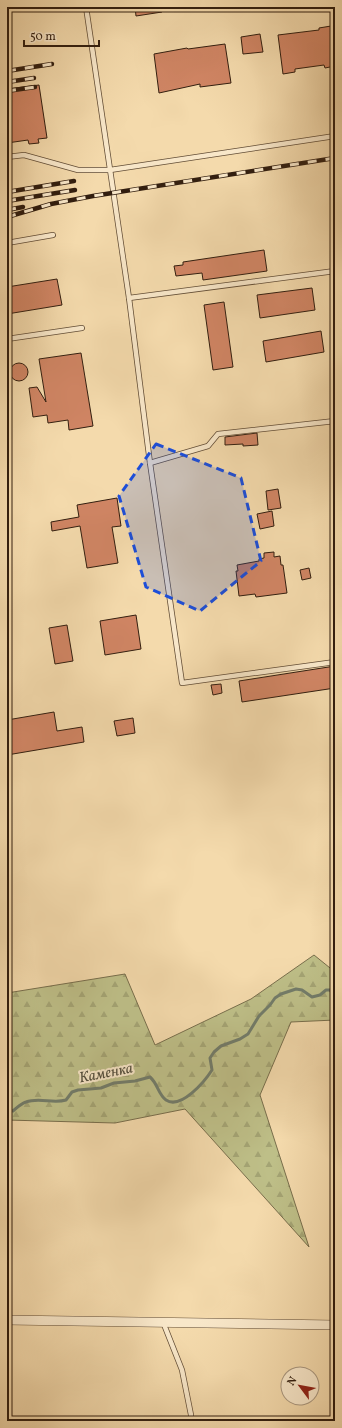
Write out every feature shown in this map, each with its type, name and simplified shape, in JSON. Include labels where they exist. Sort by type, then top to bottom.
[{"type":"street","points":[[7,1320],[335,1325]]},
{"type":"lane","points":[[86,7],[129,298],[150,463],[182,683],[335,662]]},
{"type":"lane","points":[[7,158],[24,155],[78,170],[110,170],[335,136]]},
{"type":"lane","points":[[7,243],[53,235]]},
{"type":"lane","points":[[129,298],[335,271]]},
{"type":"lane","points":[[7,339],[82,328]]},
{"type":"lane","points":[[150,463],[208,446],[218,434],[335,421]]},
{"type":"lane","points":[[163,1322],[182,1370],[191,1421]]},
{"type":"highlighted area","points":[[156,444],[241,478],[261,561],[200,611],[146,587],[119,496]]},
{"type":"green space","points":[[314,955],[335,972],[335,1020],[291,1022],[260,1095],[309,1247],[185,1109],[115,1123],[7,1120],[7,993],[125,974],[155,1045],[251,999]]},
{"type":"building","points":[[135,7],[162,7],[162,12],[136,16]]},
{"type":"building","points":[[331,26],[335,52],[335,66],[325,68],[324,65],[295,69],[295,72],[283,74],[278,35],[319,30],[319,28]]},
{"type":"building","points":[[260,34],[263,52],[243,54],[241,37]]},
{"type":"building","points":[[225,44],[231,83],[200,87],[200,84],[159,93],[154,54],[187,48]]},
{"type":"building","points":[[39,85],[47,138],[38,139],[39,143],[29,144],[28,140],[7,143],[7,89]]},
{"type":"building","points":[[264,250],[267,271],[203,280],[202,273],[176,276],[174,266],[183,265],[183,262]]},
{"type":"building","points":[[57,279],[62,305],[7,314],[7,287]]},
{"type":"building","points":[[312,288],[315,310],[260,318],[257,295]]},
{"type":"building","points":[[224,302],[233,367],[213,370],[204,305]]},
{"type":"building","points":[[321,331],[324,352],[266,362],[263,341]]},
{"type":"building","points":[[81,353],[93,426],[69,430],[68,420],[48,423],[47,415],[33,417],[29,388],[37,387],[46,402],[39,359]]},
{"type":"building","points":[[19,363],[25,366],[28,372],[25,378],[19,381],[13,378],[10,372],[13,366]]},
{"type":"building","points":[[257,433],[258,445],[225,445],[225,437]]},
{"type":"building","points":[[278,489],[281,508],[268,510],[266,491]]},
{"type":"building","points":[[117,498],[121,526],[112,527],[118,563],[87,568],[80,526],[52,531],[51,522],[79,517],[77,505]]},
{"type":"building","points":[[272,511],[274,526],[260,529],[257,514]]},
{"type":"building","points":[[274,552],[274,557],[280,556],[281,565],[283,565],[287,593],[256,597],[255,594],[239,596],[236,571],[238,571],[237,565],[259,561],[259,559],[264,558],[264,553]]},
{"type":"building","points":[[309,568],[311,578],[302,580],[300,570]]},
{"type":"building","points":[[136,615],[141,649],[105,655],[100,621]]},
{"type":"building","points":[[67,625],[73,661],[55,664],[49,628]]},
{"type":"building","points":[[335,666],[335,688],[242,702],[239,681]]},
{"type":"building","points":[[221,684],[222,693],[213,695],[211,685]]},
{"type":"building","points":[[54,712],[57,731],[82,727],[84,742],[7,755],[7,720]]},
{"type":"building","points":[[133,718],[135,733],[117,736],[114,721]]},
{"type":"waterway","name":"Каменка","points":[[7,1110],[13,1111],[26,1102],[36,1100],[66,1100],[72,1092],[78,1090],[101,1088],[114,1083],[135,1081],[150,1077],[163,1098],[172,1102],[179,1101],[192,1093],[209,1075],[212,1070],[210,1058],[214,1052],[221,1046],[240,1039],[248,1034],[259,1016],[275,998],[281,994],[296,989],[302,990],[312,997],[320,995],[326,990],[330,990],[335,996]]},
{"type":"railway","points":[[7,71],[52,64]]},
{"type":"railway","points":[[7,82],[34,78]]},
{"type":"railway","points":[[7,91],[35,87]]},
{"type":"railway","points":[[7,217],[51,204],[93,196],[335,158]]},
{"type":"railway","points":[[7,192],[74,181]]},
{"type":"railway","points":[[7,201],[75,190]]},
{"type":"railway","points":[[7,210],[23,207]]}]
